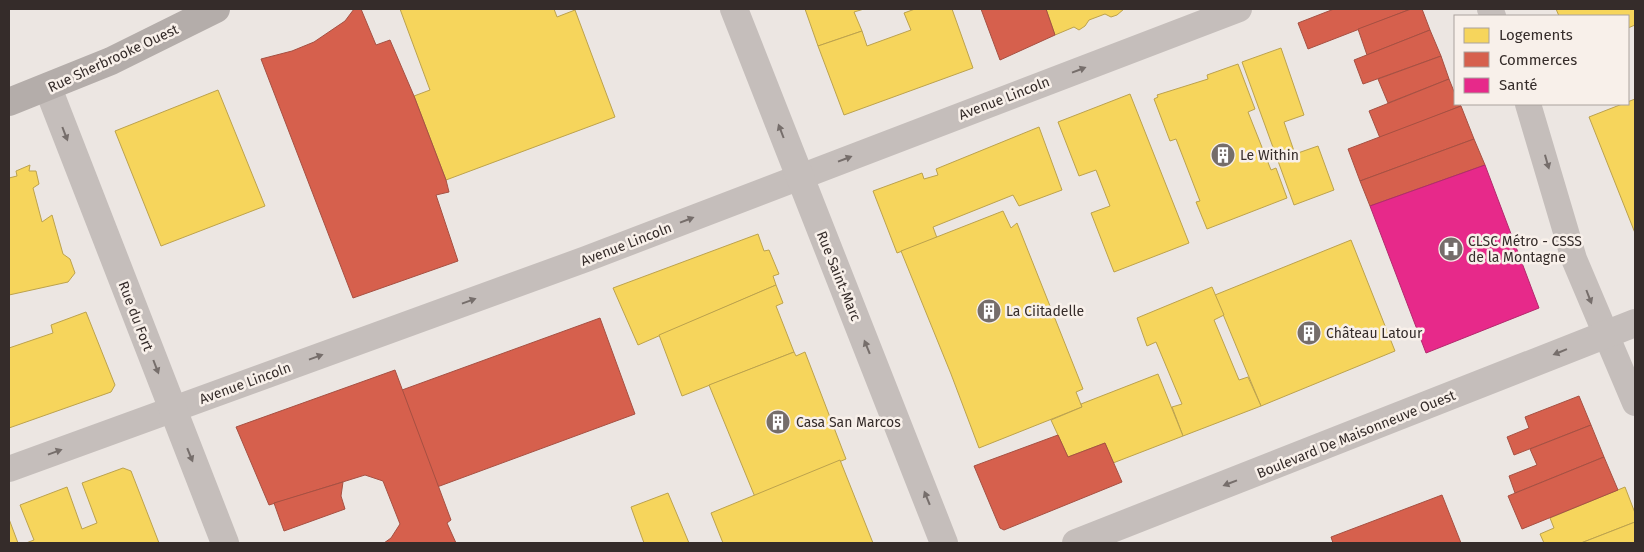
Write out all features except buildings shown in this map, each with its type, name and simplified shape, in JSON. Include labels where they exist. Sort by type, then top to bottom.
[{"type":"main road","name":"Rue Sherbrooke Ouest","points":[[9,102],[48,88],[118,58],[216,9]]},
{"type":"street","name":"Rue Saint-Marc","points":[[734,9],[944,543]]},
{"type":"street","name":"Avenue Lincoln","points":[[9,469],[586,259],[1239,9]]},
{"type":"street","name":"Rue du Fort","points":[[48,88],[225,543]]},
{"type":"street","points":[[1528,105],[1574,259],[1635,403]]},
{"type":"street","name":"Boulevard De Maisonneuve Ouest","points":[[1076,543],[1635,323]]},
{"type":"place","name":"Le Within","points":[[1223,155]]},
{"type":"place","name":"CLSC Métro - CSSS de la Montagne","points":[[1451,249]]},
{"type":"place","name":"La Ciitadelle","points":[[989,311]]},
{"type":"place","name":"Château Latour","points":[[1309,333]]},
{"type":"place","name":"Casa San Marcos","points":[[778,422]]}]
